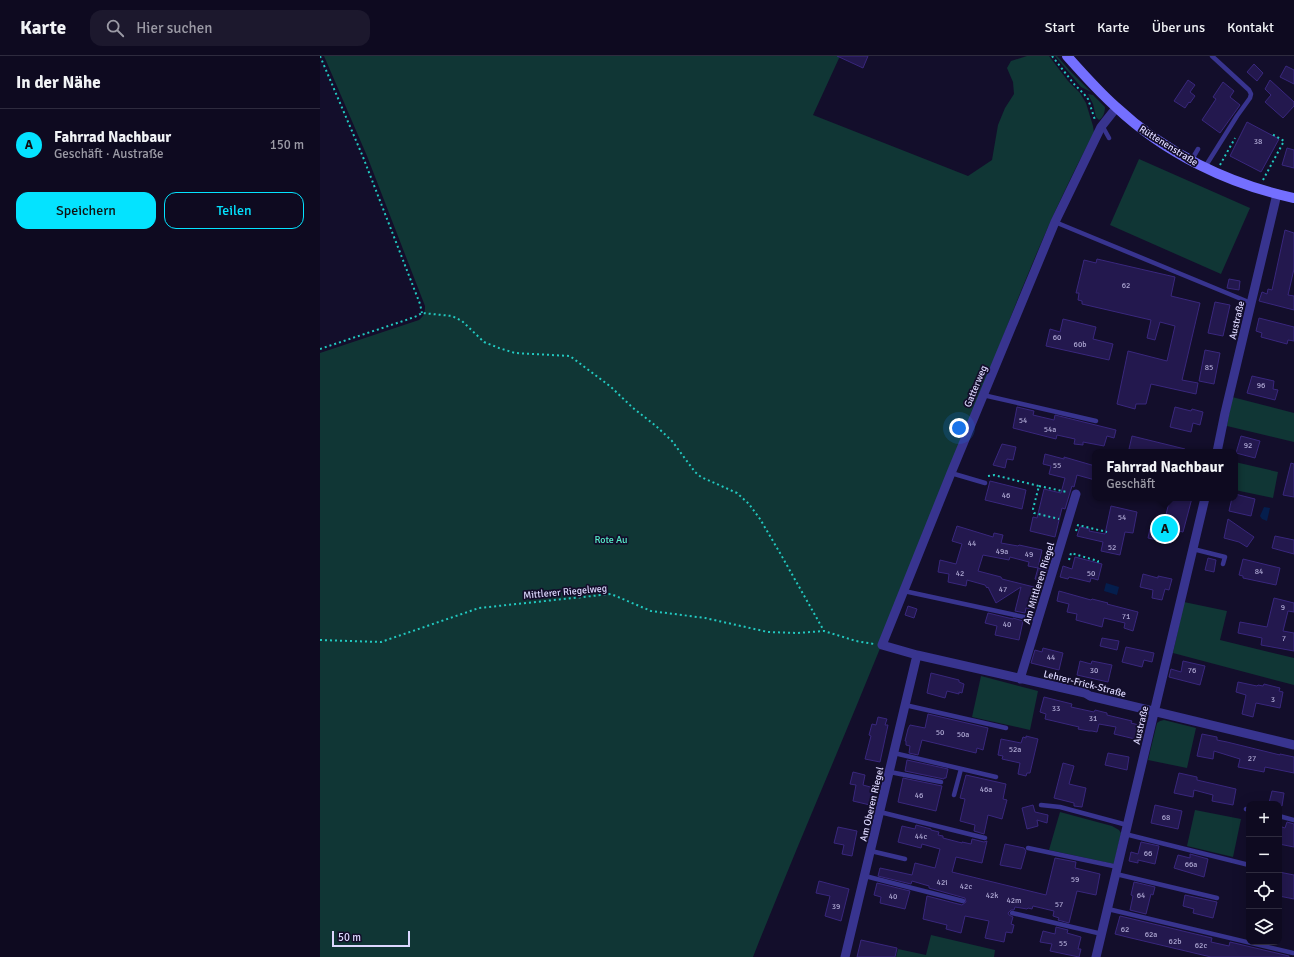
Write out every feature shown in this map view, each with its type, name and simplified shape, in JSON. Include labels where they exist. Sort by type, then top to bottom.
[{"type":"main road","name":"Rüttenenstraße","points":[[1067,56],[1090,83],[1116,108],[1166,146],[1191,161],[1240,183],[1294,198]]},
{"type":"street","name":"Gatterweg","points":[[882,645],[950,473],[1055,222],[1067,205],[1101,127],[1116,108]]},
{"type":"street","name":"Austraße","points":[[1218,449],[1277,194]]},
{"type":"street","name":"Am Mittleren Riegel","points":[[1020,679],[1076,494]]},
{"type":"street","name":"Austraße","points":[[1096,957],[1204,501]]},
{"type":"street","points":[[882,645],[917,655]]},
{"type":"street","name":"Lehrer-Frick-Straße","points":[[917,655],[1084,693],[1090,696],[1294,745]]},
{"type":"street","name":"Am Oberen Riegel","points":[[845,957],[917,655]]},
{"type":"lane","points":[[1205,167],[1250,98],[1251,94],[1249,90],[1212,56]]},
{"type":"lane","points":[[1101,127],[1104,129],[1109,138]]},
{"type":"lane","points":[[1191,161],[1198,149]]},
{"type":"lane","points":[[1055,222],[1251,303]]},
{"type":"lane","points":[[983,395],[1096,421]]},
{"type":"lane","points":[[950,473],[985,482]]},
{"type":"lane","points":[[1193,549],[1225,557],[1223,564]]},
{"type":"lane","points":[[904,591],[1038,620]]},
{"type":"lane","points":[[905,705],[1006,728]]},
{"type":"lane","points":[[894,753],[996,777]]},
{"type":"lane","points":[[954,795],[961,769]]},
{"type":"lane","points":[[890,772],[941,782]]},
{"type":"lane","points":[[1041,806],[1060,807],[1127,825]]},
{"type":"lane","points":[[880,812],[985,838]]},
{"type":"lane","points":[[1282,817],[1294,820]]},
{"type":"lane","points":[[1126,834],[1246,864]]},
{"type":"lane","points":[[1028,848],[1117,870],[1217,898]]},
{"type":"lane","points":[[871,851],[905,859]]},
{"type":"lane","points":[[865,876],[963,900]]},
{"type":"lane","points":[[1108,909],[1294,952]]},
{"type":"lane","points":[[1012,912],[1102,934]]},
{"type":"path","points":[[320,56],[363,157],[420,304],[422,313]]},
{"type":"path","points":[[1052,56],[1088,99],[1096,122],[1101,127]]},
{"type":"path","points":[[1261,183],[1284,141],[1272,134]]},
{"type":"path","points":[[1219,166],[1235,138]]},
{"type":"path","points":[[320,349],[406,320],[422,313],[452,316],[462,322],[484,342],[515,353],[570,356],[612,387],[633,408],[672,441],[695,472],[701,477],[737,493],[749,504],[776,546],[824,631]]},
{"type":"path","points":[[985,482],[986,477],[994,474],[1076,494]]},
{"type":"path","points":[[1039,486],[1033,509],[1034,513],[1068,521]]},
{"type":"path","points":[[1076,531],[1078,525],[1107,532]]},
{"type":"path","points":[[1069,560],[1071,553],[1098,561],[1098,563]]},
{"type":"path","name":"Mittlerer Riegelweg","points":[[320,640],[381,642],[479,608],[611,594],[651,611],[705,618],[768,632],[824,631],[856,641],[882,645]]},
{"type":"green space","name":"Rote Au","points":[[324,56],[840,56],[813,115],[968,176],[992,160],[998,125],[1005,108],[1014,94],[1013,82],[1007,68],[1011,61],[1027,56],[1049,56],[1068,81],[1080,93],[1086,103],[1094,133],[1051,221],[1013,310],[897,608],[753,957],[320,957],[320,353],[419,320],[425,311],[425,306],[367,156]]},
{"type":"green space","points":[[1055,56],[1057,56],[1091,92],[1081,87]]},
{"type":"green space","points":[[1088,94],[1093,95],[1105,107],[1104,115],[1099,120],[1096,117],[1093,104]]},
{"type":"green space","points":[[1139,159],[1250,208],[1221,274],[1110,225]]},
{"type":"green space","points":[[1232,397],[1294,413],[1294,442],[1227,426]]},
{"type":"green space","points":[[1238,463],[1278,472],[1273,498],[1238,491]]},
{"type":"green space","points":[[1184,602],[1227,611],[1220,640],[1294,658],[1294,685],[1173,653]]},
{"type":"green space","points":[[981,676],[1038,691],[1030,730],[972,717]]},
{"type":"green space","points":[[1164,720],[1196,728],[1187,768],[1148,760],[1157,723]]},
{"type":"green space","points":[[1195,810],[1241,819],[1233,857],[1187,846]]},
{"type":"green space","points":[[1060,812],[1112,826],[1119,830],[1121,833],[1114,864],[1049,850]]},
{"type":"green space","points":[[931,935],[995,950],[994,957],[896,957],[898,949],[926,955]]},
{"type":"water","points":[[1264,507],[1270,508],[1267,521],[1262,519],[1260,516]]},
{"type":"water","points":[[1106,583],[1119,587],[1117,595],[1104,591]]},
{"type":"building","points":[[837,56],[868,56],[863,68]]},
{"type":"building","points":[[1254,64],[1263,73],[1257,81],[1247,72]]},
{"type":"building","points":[[1286,66],[1294,70],[1294,84],[1280,77]]},
{"type":"building","points":[[1188,80],[1195,85],[1190,92],[1195,96],[1185,108],[1174,101]]},
{"type":"building","points":[[1270,80],[1294,102],[1294,106],[1283,118],[1265,102],[1271,95],[1265,89]]},
{"type":"building","points":[[1223,82],[1234,91],[1230,97],[1240,105],[1220,133],[1202,120],[1216,99],[1213,97]]},
{"type":"building","points":[[1247,122],[1279,139],[1261,172],[1230,156]]},
{"type":"building","points":[[1287,148],[1294,150],[1294,168],[1282,165]]},
{"type":"building","points":[[1285,230],[1294,233],[1294,269],[1288,295],[1294,296],[1294,310],[1259,301],[1262,292],[1267,294],[1268,289],[1272,290]]},
{"type":"building","points":[[1097,259],[1175,277],[1171,296],[1200,303],[1182,380],[1198,383],[1196,394],[1151,384],[1146,404],[1136,404],[1135,409],[1117,404],[1128,351],[1167,361],[1175,326],[1160,322],[1155,340],[1147,338],[1151,320],[1082,304],[1082,301],[1078,300],[1079,293],[1076,293],[1084,260],[1096,263]]},
{"type":"building","points":[[1229,279],[1240,281],[1239,290],[1227,288]]},
{"type":"building","points":[[1215,302],[1230,305],[1223,336],[1208,333]]},
{"type":"building","points":[[1259,318],[1294,327],[1294,341],[1288,340],[1287,344],[1261,337],[1262,333],[1256,331]]},
{"type":"building","points":[[1063,319],[1096,327],[1093,339],[1113,344],[1109,360],[1046,346],[1050,329],[1060,332]]},
{"type":"building","points":[[1205,350],[1220,353],[1214,384],[1199,381]]},
{"type":"building","points":[[1252,376],[1274,381],[1273,389],[1278,390],[1275,400],[1247,393]]},
{"type":"building","points":[[1017,407],[1034,411],[1033,415],[1054,420],[1055,415],[1116,430],[1114,438],[1107,436],[1104,446],[1083,442],[1083,445],[1074,444],[1075,439],[1057,435],[1056,439],[1013,428]]},
{"type":"building","points":[[1175,407],[1203,412],[1200,425],[1193,423],[1191,432],[1170,427]]},
{"type":"building","points":[[1132,436],[1185,449],[1129,449]]},
{"type":"building","points":[[1241,436],[1260,441],[1255,458],[1238,454],[1237,449]]},
{"type":"building","points":[[1002,444],[1016,447],[1013,460],[1007,459],[1005,468],[993,465]]},
{"type":"building","points":[[1045,454],[1064,459],[1064,457],[1092,465],[1092,479],[1077,475],[1065,509],[1062,508],[1055,537],[1030,531],[1033,517],[1037,518],[1044,489],[1061,493],[1065,478],[1049,474],[1051,466],[1043,464]]},
{"type":"building","points":[[1291,463],[1294,464],[1294,497],[1283,495]]},
{"type":"building","points":[[990,481],[1026,490],[1022,509],[985,500]]},
{"type":"building","points":[[1238,495],[1255,499],[1251,516],[1229,511],[1231,501],[1238,501]]},
{"type":"building","points":[[1169,501],[1191,501],[1183,532],[1175,530],[1171,543],[1148,538],[1150,529],[1154,530],[1157,517],[1165,519]]},
{"type":"building","points":[[1111,506],[1137,512],[1133,533],[1125,532],[1120,555],[1101,551],[1103,542],[1077,536],[1080,527],[1090,529],[1089,531],[1105,534]]},
{"type":"building","points":[[1228,519],[1254,537],[1247,547],[1239,542],[1224,538]]},
{"type":"building","points":[[957,526],[993,537],[994,533],[1003,535],[1001,543],[1042,550],[1038,568],[1028,566],[1029,562],[1010,557],[1009,560],[983,555],[978,571],[1038,588],[1033,609],[1026,608],[1025,613],[1015,611],[1021,587],[996,603],[988,587],[987,588],[985,585],[967,580],[966,586],[948,582],[949,574],[938,572],[940,560],[956,564],[962,544],[952,541]]},
{"type":"building","points":[[1275,536],[1294,540],[1294,554],[1272,548]]},
{"type":"building","points":[[1075,557],[1102,564],[1098,580],[1091,578],[1090,582],[1069,577],[1068,579],[1060,577],[1063,566],[1072,569]]},
{"type":"building","points":[[1208,558],[1216,560],[1214,572],[1205,570]]},
{"type":"building","points":[[1243,559],[1280,568],[1276,585],[1243,578],[1243,576],[1239,575]]},
{"type":"building","points":[[1038,568],[1047,570],[1043,581],[1035,579]]},
{"type":"building","points":[[1143,574],[1158,578],[1158,576],[1172,579],[1169,590],[1165,589],[1162,600],[1152,598],[1153,590],[1140,587]]},
{"type":"building","points":[[1059,591],[1138,612],[1133,631],[1124,628],[1125,623],[1104,618],[1102,627],[1076,620],[1077,614],[1067,612],[1069,604],[1057,601]]},
{"type":"building","points":[[1274,598],[1294,603],[1294,612],[1288,611],[1283,631],[1294,633],[1294,651],[1261,645],[1262,638],[1238,633],[1240,622],[1267,627]]},
{"type":"building","points":[[908,606],[917,609],[914,618],[905,615]]},
{"type":"building","points":[[988,613],[1023,621],[1019,640],[995,635],[997,626],[985,623]]},
{"type":"building","points":[[1102,638],[1119,641],[1117,650],[1100,646]]},
{"type":"building","points":[[1126,647],[1154,653],[1152,662],[1144,660],[1142,667],[1122,662]]},
{"type":"building","points":[[1043,648],[1063,653],[1059,670],[1031,663],[1035,650],[1042,652]]},
{"type":"building","points":[[1080,661],[1091,664],[1092,661],[1112,665],[1108,682],[1077,675]]},
{"type":"building","points":[[1183,661],[1205,666],[1200,685],[1169,677],[1171,669],[1181,672]]},
{"type":"building","points":[[931,673],[959,680],[959,682],[964,684],[962,693],[959,692],[959,694],[947,691],[945,698],[927,693]]},
{"type":"building","points":[[1238,682],[1257,686],[1263,686],[1264,684],[1280,688],[1279,691],[1283,692],[1280,708],[1256,703],[1253,717],[1242,714],[1246,695],[1236,692]]},
{"type":"building","points":[[1044,697],[1072,704],[1071,707],[1094,712],[1095,710],[1107,713],[1107,715],[1132,721],[1131,723],[1139,725],[1135,739],[1114,734],[1116,727],[1099,724],[1097,732],[1078,729],[1079,727],[1045,719],[1046,714],[1040,712]]},
{"type":"building","points":[[928,714],[988,728],[983,750],[977,748],[976,753],[922,740],[918,755],[909,753],[910,746],[906,745],[905,741],[908,729],[910,725],[925,728]]},
{"type":"building","points":[[878,717],[887,719],[885,725],[888,725],[880,762],[865,759],[871,736],[869,735],[872,724],[876,725]]},
{"type":"building","points":[[1202,734],[1217,737],[1217,740],[1294,757],[1294,773],[1265,767],[1264,772],[1238,767],[1240,759],[1214,751],[1213,759],[1197,756]]},
{"type":"building","points":[[1026,736],[1038,739],[1030,773],[1027,773],[1026,776],[1018,774],[1020,763],[1002,759],[1003,756],[998,755],[1001,739],[1021,743],[1023,737],[1026,738]]},
{"type":"building","points":[[1108,753],[1129,757],[1127,770],[1105,765]]},
{"type":"building","points":[[907,760],[948,769],[946,778],[944,779],[905,771]]},
{"type":"building","points":[[1063,763],[1074,766],[1069,784],[1086,788],[1082,807],[1074,806],[1074,803],[1054,798]]},
{"type":"building","points":[[853,772],[865,775],[863,785],[874,788],[870,805],[853,801],[856,785],[850,784]]},
{"type":"building","points":[[1179,773],[1197,777],[1197,780],[1236,789],[1233,805],[1212,801],[1213,795],[1194,790],[1193,797],[1174,793]]},
{"type":"building","points":[[966,775],[1006,784],[1003,799],[1007,800],[1002,819],[988,815],[984,834],[974,831],[975,825],[960,821],[965,799],[960,798]]},
{"type":"building","points":[[903,778],[942,786],[936,811],[898,802]]},
{"type":"building","points":[[1272,791],[1284,793],[1282,806],[1282,801],[1270,801]]},
{"type":"building","points":[[1033,805],[1035,812],[1048,815],[1047,823],[1037,820],[1038,826],[1027,829],[1022,808]]},
{"type":"building","points":[[1155,805],[1182,811],[1178,829],[1151,823]]},
{"type":"building","points":[[1287,822],[1294,824],[1294,847],[1282,845],[1282,827],[1285,828]]},
{"type":"building","points":[[916,825],[939,832],[938,835],[943,836],[943,838],[962,843],[971,844],[972,839],[984,842],[987,841],[982,863],[956,857],[952,872],[1046,895],[1055,858],[1076,862],[1075,868],[1100,874],[1096,895],[1077,891],[1069,923],[1058,920],[1059,918],[1053,916],[1054,911],[1033,906],[1032,909],[1015,907],[1014,910],[1011,910],[1008,913],[1013,917],[1011,924],[1014,925],[1012,933],[1006,932],[1004,942],[985,938],[989,921],[965,916],[961,933],[946,929],[947,925],[923,919],[927,896],[962,905],[966,902],[965,898],[929,888],[929,886],[912,881],[911,884],[878,876],[880,868],[912,875],[915,863],[935,868],[940,849],[922,844],[921,848],[898,842],[902,826],[915,829]]},
{"type":"building","points":[[838,827],[857,831],[852,856],[842,854],[844,845],[834,843]]},
{"type":"building","points":[[1141,842],[1159,846],[1155,864],[1138,860],[1138,863],[1129,861],[1131,852],[1138,854]]},
{"type":"building","points":[[1005,844],[1024,848],[1026,851],[1021,869],[1000,865]]},
{"type":"building","points":[[1190,854],[1208,859],[1204,877],[1174,868],[1178,855],[1190,858]]},
{"type":"building","points":[[1282,873],[1294,875],[1294,899],[1282,897]]},
{"type":"building","points":[[819,881],[849,889],[841,921],[825,916],[830,896],[816,893]]},
{"type":"building","points":[[1134,882],[1155,887],[1153,895],[1151,894],[1146,914],[1130,910]]},
{"type":"building","points":[[877,883],[910,891],[905,909],[880,903],[881,897],[874,895]]},
{"type":"building","points":[[1185,895],[1217,902],[1213,918],[1193,913],[1194,909],[1183,906]]},
{"type":"building","points":[[1120,916],[1212,938],[1211,942],[1229,946],[1230,942],[1289,957],[1211,957],[1131,938],[1115,934]]},
{"type":"building","points":[[1056,927],[1068,930],[1067,933],[1081,937],[1078,949],[1081,949],[1079,957],[1050,951],[1052,944],[1040,942],[1043,931],[1055,934]]},
{"type":"building","points":[[861,940],[897,948],[895,957],[857,957]]},
{"type":"place","name":"Fahrrad Nachbaur","points":[[1165,529]]}]
